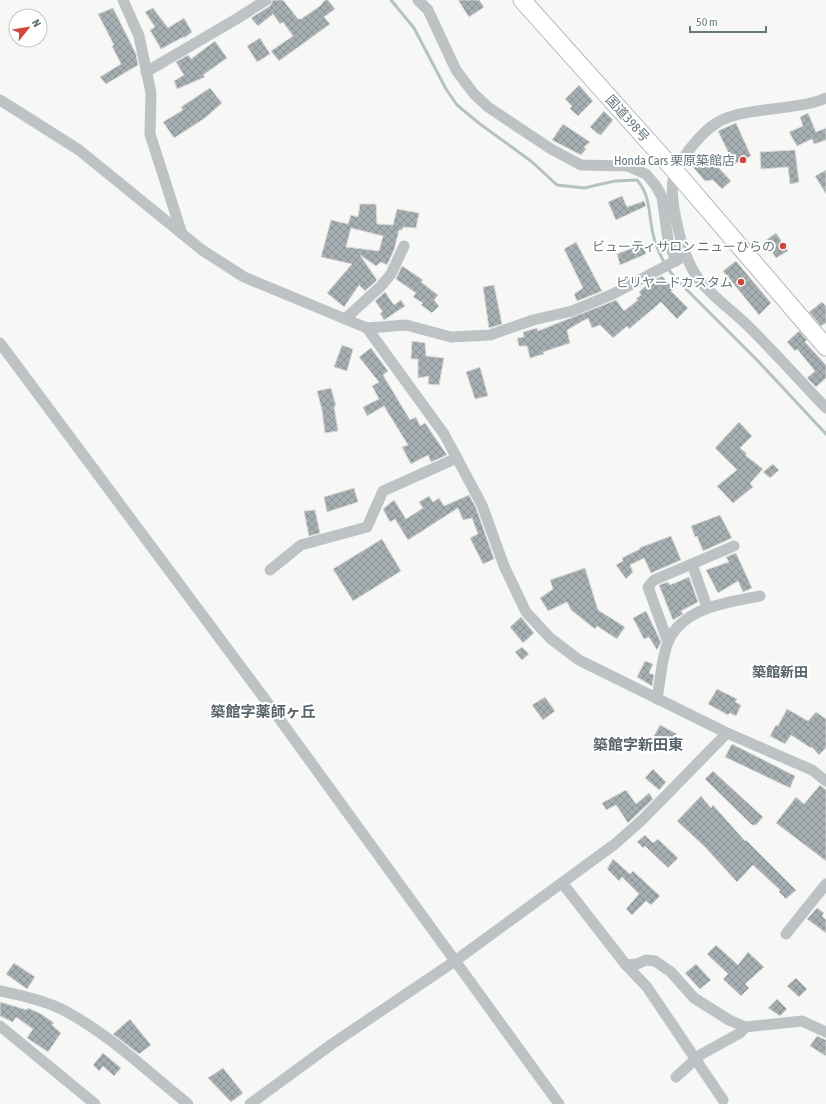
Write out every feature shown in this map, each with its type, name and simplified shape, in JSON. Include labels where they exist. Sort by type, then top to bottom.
[{"type":"highway","name":"国道398号","points":[[522,0],[675,171],[826,347]]},
{"type":"street","points":[[123,0],[138,36],[151,93],[150,134],[182,234]]},
{"type":"street","points":[[146,72],[266,0]]},
{"type":"street","points":[[418,0],[428,10],[456,70],[474,94],[488,107],[551,149],[581,165],[627,166],[646,174],[656,186],[662,197],[668,240],[678,260],[694,273],[708,289],[756,333],[826,408]]},
{"type":"street","points":[[678,260],[679,236],[673,196],[675,171],[703,133],[727,118],[798,106],[826,98]]},
{"type":"street","points":[[0,100],[79,150],[202,250],[244,277],[367,328],[406,325],[450,337],[490,335],[533,320],[572,311],[613,294],[678,260]]},
{"type":"street","points":[[345,319],[381,286],[391,274],[404,246]]},
{"type":"street","points":[[367,328],[444,434],[482,504],[504,566],[526,612],[550,638],[579,660],[727,733],[812,770],[826,781]]},
{"type":"street","points":[[0,342],[270,706],[559,1104]]},
{"type":"street","points":[[270,570],[301,546],[367,527],[383,491],[457,458]]},
{"type":"street","points":[[668,642],[648,587],[654,580],[734,546]]},
{"type":"street","points":[[692,564],[707,607]]},
{"type":"street","points":[[658,699],[668,642],[675,631],[689,617],[707,607],[760,596]]},
{"type":"street","points":[[250,1104],[332,1044],[454,961],[478,942],[563,884],[615,844],[642,820],[727,733]]},
{"type":"street","points":[[563,884],[626,965],[647,987],[723,1100]]},
{"type":"street","points":[[786,934],[826,884]]},
{"type":"street","points":[[626,965],[638,964],[646,960],[655,961],[671,972],[694,998],[729,1020],[745,1027],[802,1021],[826,1032]]},
{"type":"street","points":[[0,992],[19,995],[66,1011],[109,1040],[188,1104]]},
{"type":"street","points":[[0,1026],[95,1104]]},
{"type":"street","points":[[676,1077],[700,1055],[740,1033],[745,1027]]},
{"type":"building","points":[[273,0],[283,0],[298,19],[301,19],[320,6],[325,0],[328,0],[335,9],[324,17],[330,24],[279,61],[271,51],[293,36],[283,22],[280,24],[273,14],[258,26],[251,18],[270,6]]},
{"type":"building","points":[[458,0],[479,0],[484,7],[469,17]]},
{"type":"building","points":[[113,8],[136,54],[138,65],[106,84],[100,77],[121,64],[112,46],[114,45],[98,14]]},
{"type":"building","points":[[153,8],[168,28],[184,18],[192,32],[184,38],[183,37],[161,49],[150,30],[155,27],[145,12]]},
{"type":"building","points":[[260,38],[270,54],[257,62],[247,46]]},
{"type":"building","points":[[215,41],[227,58],[203,75],[205,77],[177,89],[174,81],[184,75],[176,62],[188,55],[191,59]]},
{"type":"building","points":[[579,85],[593,101],[578,116],[570,109],[572,106],[565,99]]},
{"type":"building","points":[[210,88],[222,103],[205,118],[174,138],[163,122],[183,110],[181,107]]},
{"type":"building","points":[[604,111],[613,120],[601,135],[590,127]]},
{"type":"building","points":[[808,113],[816,132],[826,128],[826,140],[814,144],[812,139],[797,146],[789,132],[803,126],[800,117]]},
{"type":"building","points":[[736,123],[751,156],[734,164],[718,131]]},
{"type":"building","points":[[563,124],[590,142],[584,147],[586,149],[581,155],[552,140]]},
{"type":"building","points":[[795,150],[799,182],[790,184],[788,167],[761,169],[760,152]]},
{"type":"building","points":[[704,152],[731,181],[722,189],[713,180],[705,181],[692,166]]},
{"type":"building","points":[[826,170],[826,194],[815,176]]},
{"type":"building","points":[[622,196],[627,207],[644,201],[646,206],[616,220],[608,202]]},
{"type":"building","points":[[360,204],[376,204],[377,224],[393,225],[397,209],[419,213],[416,228],[403,227],[402,230],[399,230],[394,250],[387,265],[381,262],[376,266],[360,255],[377,280],[365,291],[359,285],[344,307],[327,293],[352,264],[321,257],[331,220],[348,224],[351,215],[358,217]],"holes":[[[351,228],[383,236],[379,251],[346,247]]]},
{"type":"building","points":[[776,233],[788,251],[776,258],[765,241]]},
{"type":"building","points":[[576,242],[602,291],[577,301],[574,294],[583,288],[564,249]]},
{"type":"building","points":[[643,244],[646,254],[620,265],[617,254]]},
{"type":"building","points":[[736,261],[771,303],[759,315],[723,271]]},
{"type":"building","points":[[402,266],[423,280],[421,282],[438,295],[434,300],[439,306],[432,313],[421,305],[423,303],[413,297],[416,293],[396,279]]},
{"type":"building","points":[[662,276],[674,289],[671,291],[688,308],[677,319],[661,302],[629,329],[627,326],[613,338],[600,325],[592,328],[588,318],[567,330],[570,343],[543,352],[544,354],[530,358],[527,346],[519,346],[517,338],[524,337],[523,332],[537,328],[538,331],[616,300],[624,311],[638,300],[636,299],[641,295],[639,292],[650,282]]},
{"type":"building","points":[[494,285],[502,324],[489,328],[483,287]]},
{"type":"building","points":[[385,292],[394,305],[401,300],[405,306],[384,320],[380,313],[383,312],[375,301]]},
{"type":"building","points":[[822,302],[826,306],[826,323],[821,326],[809,312]]},
{"type":"building","points":[[799,331],[807,340],[805,342],[826,365],[826,378],[816,387],[807,378],[815,371],[797,349],[795,351],[787,342]]},
{"type":"building","points":[[412,341],[425,343],[426,356],[444,358],[439,385],[428,384],[429,376],[418,378],[418,359],[411,359]]},
{"type":"building","points":[[342,345],[353,349],[347,371],[334,367]]},
{"type":"building","points":[[371,348],[388,371],[383,375],[410,420],[416,417],[420,426],[425,423],[447,455],[431,462],[428,455],[411,464],[402,447],[408,445],[384,406],[367,416],[363,407],[379,399],[372,386],[379,382],[359,357]]},
{"type":"building","points":[[480,367],[488,396],[475,399],[466,372]]},
{"type":"building","points":[[331,388],[336,406],[334,406],[338,431],[325,433],[322,410],[317,391]]},
{"type":"building","points":[[739,422],[752,436],[740,448],[747,454],[745,455],[763,469],[750,483],[753,487],[733,503],[717,486],[737,470],[715,448]]},
{"type":"building","points":[[773,464],[779,470],[770,478],[763,472]]},
{"type":"building","points":[[354,488],[358,502],[327,512],[324,497]]},
{"type":"building","points":[[469,495],[476,508],[494,559],[483,564],[470,538],[478,534],[472,518],[463,520],[458,508],[408,540],[395,519],[390,522],[383,509],[394,500],[406,519],[423,508],[419,502],[429,496],[433,502],[439,498],[444,506]]},
{"type":"building","points":[[315,510],[320,533],[309,536],[304,511]]},
{"type":"building","points":[[720,515],[732,538],[703,551],[691,526]]},
{"type":"building","points":[[671,536],[681,560],[651,573],[644,558],[630,565],[633,572],[626,579],[616,565],[623,561],[622,558],[640,549],[639,548]]},
{"type":"building","points":[[382,539],[401,571],[353,601],[333,569]]},
{"type":"building","points":[[736,553],[752,588],[743,592],[738,581],[718,593],[706,570],[729,562],[726,557]]},
{"type":"building","points":[[585,568],[598,610],[625,627],[617,639],[597,626],[595,629],[571,610],[567,602],[548,611],[540,598],[553,589],[550,580]]},
{"type":"building","points":[[689,577],[698,602],[681,611],[683,614],[673,620],[659,585],[668,582],[670,585]]},
{"type":"building","points":[[646,611],[661,642],[657,650],[649,637],[644,639],[633,618]]},
{"type":"building","points":[[521,617],[534,633],[523,643],[510,627]]},
{"type":"building","points":[[522,647],[529,654],[522,660],[515,652]]},
{"type":"building","points":[[645,661],[653,664],[649,673],[654,675],[652,686],[637,677]]},
{"type":"building","points":[[717,689],[737,699],[735,702],[741,705],[736,716],[730,713],[728,715],[708,704]]},
{"type":"building","points":[[545,697],[555,711],[543,720],[532,705]]},
{"type":"building","points":[[787,709],[808,721],[816,712],[826,719],[826,748],[819,755],[812,747],[811,748],[791,735],[785,744],[770,736],[776,725],[778,726]]},
{"type":"building","points":[[660,725],[677,734],[671,745],[654,736]]},
{"type":"building","points":[[732,744],[795,776],[790,788],[725,757]]},
{"type":"building","points":[[653,769],[666,782],[659,790],[645,778]]},
{"type":"building","points":[[713,771],[763,817],[756,825],[752,825],[705,779]]},
{"type":"building","points":[[820,785],[826,790],[826,861],[776,823],[796,797],[804,804]]},
{"type":"building","points":[[626,790],[636,804],[649,793],[653,799],[628,823],[616,805],[606,810],[602,803]]},
{"type":"building","points":[[701,796],[711,808],[713,805],[745,841],[746,840],[796,890],[786,899],[779,892],[780,890],[753,865],[737,882],[704,846],[677,821]]},
{"type":"building","points":[[645,835],[653,843],[658,839],[678,858],[668,868],[645,846],[643,848],[637,842]]},
{"type":"building","points":[[613,859],[630,874],[633,871],[660,896],[651,905],[646,901],[632,915],[626,909],[639,894],[622,877],[619,881],[607,869]]},
{"type":"building","points":[[817,908],[824,913],[822,916],[826,920],[826,933],[807,919]]},
{"type":"building","points":[[716,945],[738,965],[748,952],[764,967],[745,984],[749,988],[741,996],[723,979],[728,974],[707,954]]},
{"type":"building","points":[[14,963],[35,977],[27,989],[6,974]]},
{"type":"building","points":[[696,964],[711,980],[700,989],[685,973]]},
{"type":"building","points":[[796,978],[807,989],[799,997],[787,986]]},
{"type":"building","points":[[777,999],[787,1009],[780,1016],[768,1008]]},
{"type":"building","points":[[0,1002],[27,1010],[28,1008],[41,1014],[54,1023],[52,1025],[61,1033],[48,1052],[27,1038],[33,1029],[16,1017],[13,1022],[0,1016]]},
{"type":"building","points":[[130,1019],[151,1045],[139,1054],[113,1034]]},
{"type":"building","points":[[817,1036],[826,1040],[826,1056],[810,1046]]},
{"type":"building","points":[[103,1053],[121,1068],[114,1076],[103,1066],[99,1071],[93,1065]]},
{"type":"building","points":[[223,1068],[243,1093],[231,1102],[208,1078]]},
{"type":"waterway","points":[[391,0],[414,28],[446,89],[457,105],[480,124],[531,161],[557,185],[584,188],[615,181],[637,180],[645,193],[655,241],[665,264]]},
{"type":"waterway","points":[[668,269],[676,279],[758,361],[826,434]]},
{"type":"place","name":"Honda Cars 栗原築館店","points":[[743,160]]},
{"type":"place","name":"ビューティサロン ニューひらの","points":[[783,246]]},
{"type":"place","name":"ビリヤードカスタム","points":[[741,282]]},
{"type":"district","name":"築館新田","points":[[780,672]]},
{"type":"district","name":"築館字薬師ヶ丘","points":[[263,712]]},
{"type":"district","name":"築館字新田東","points":[[638,745]]}]
